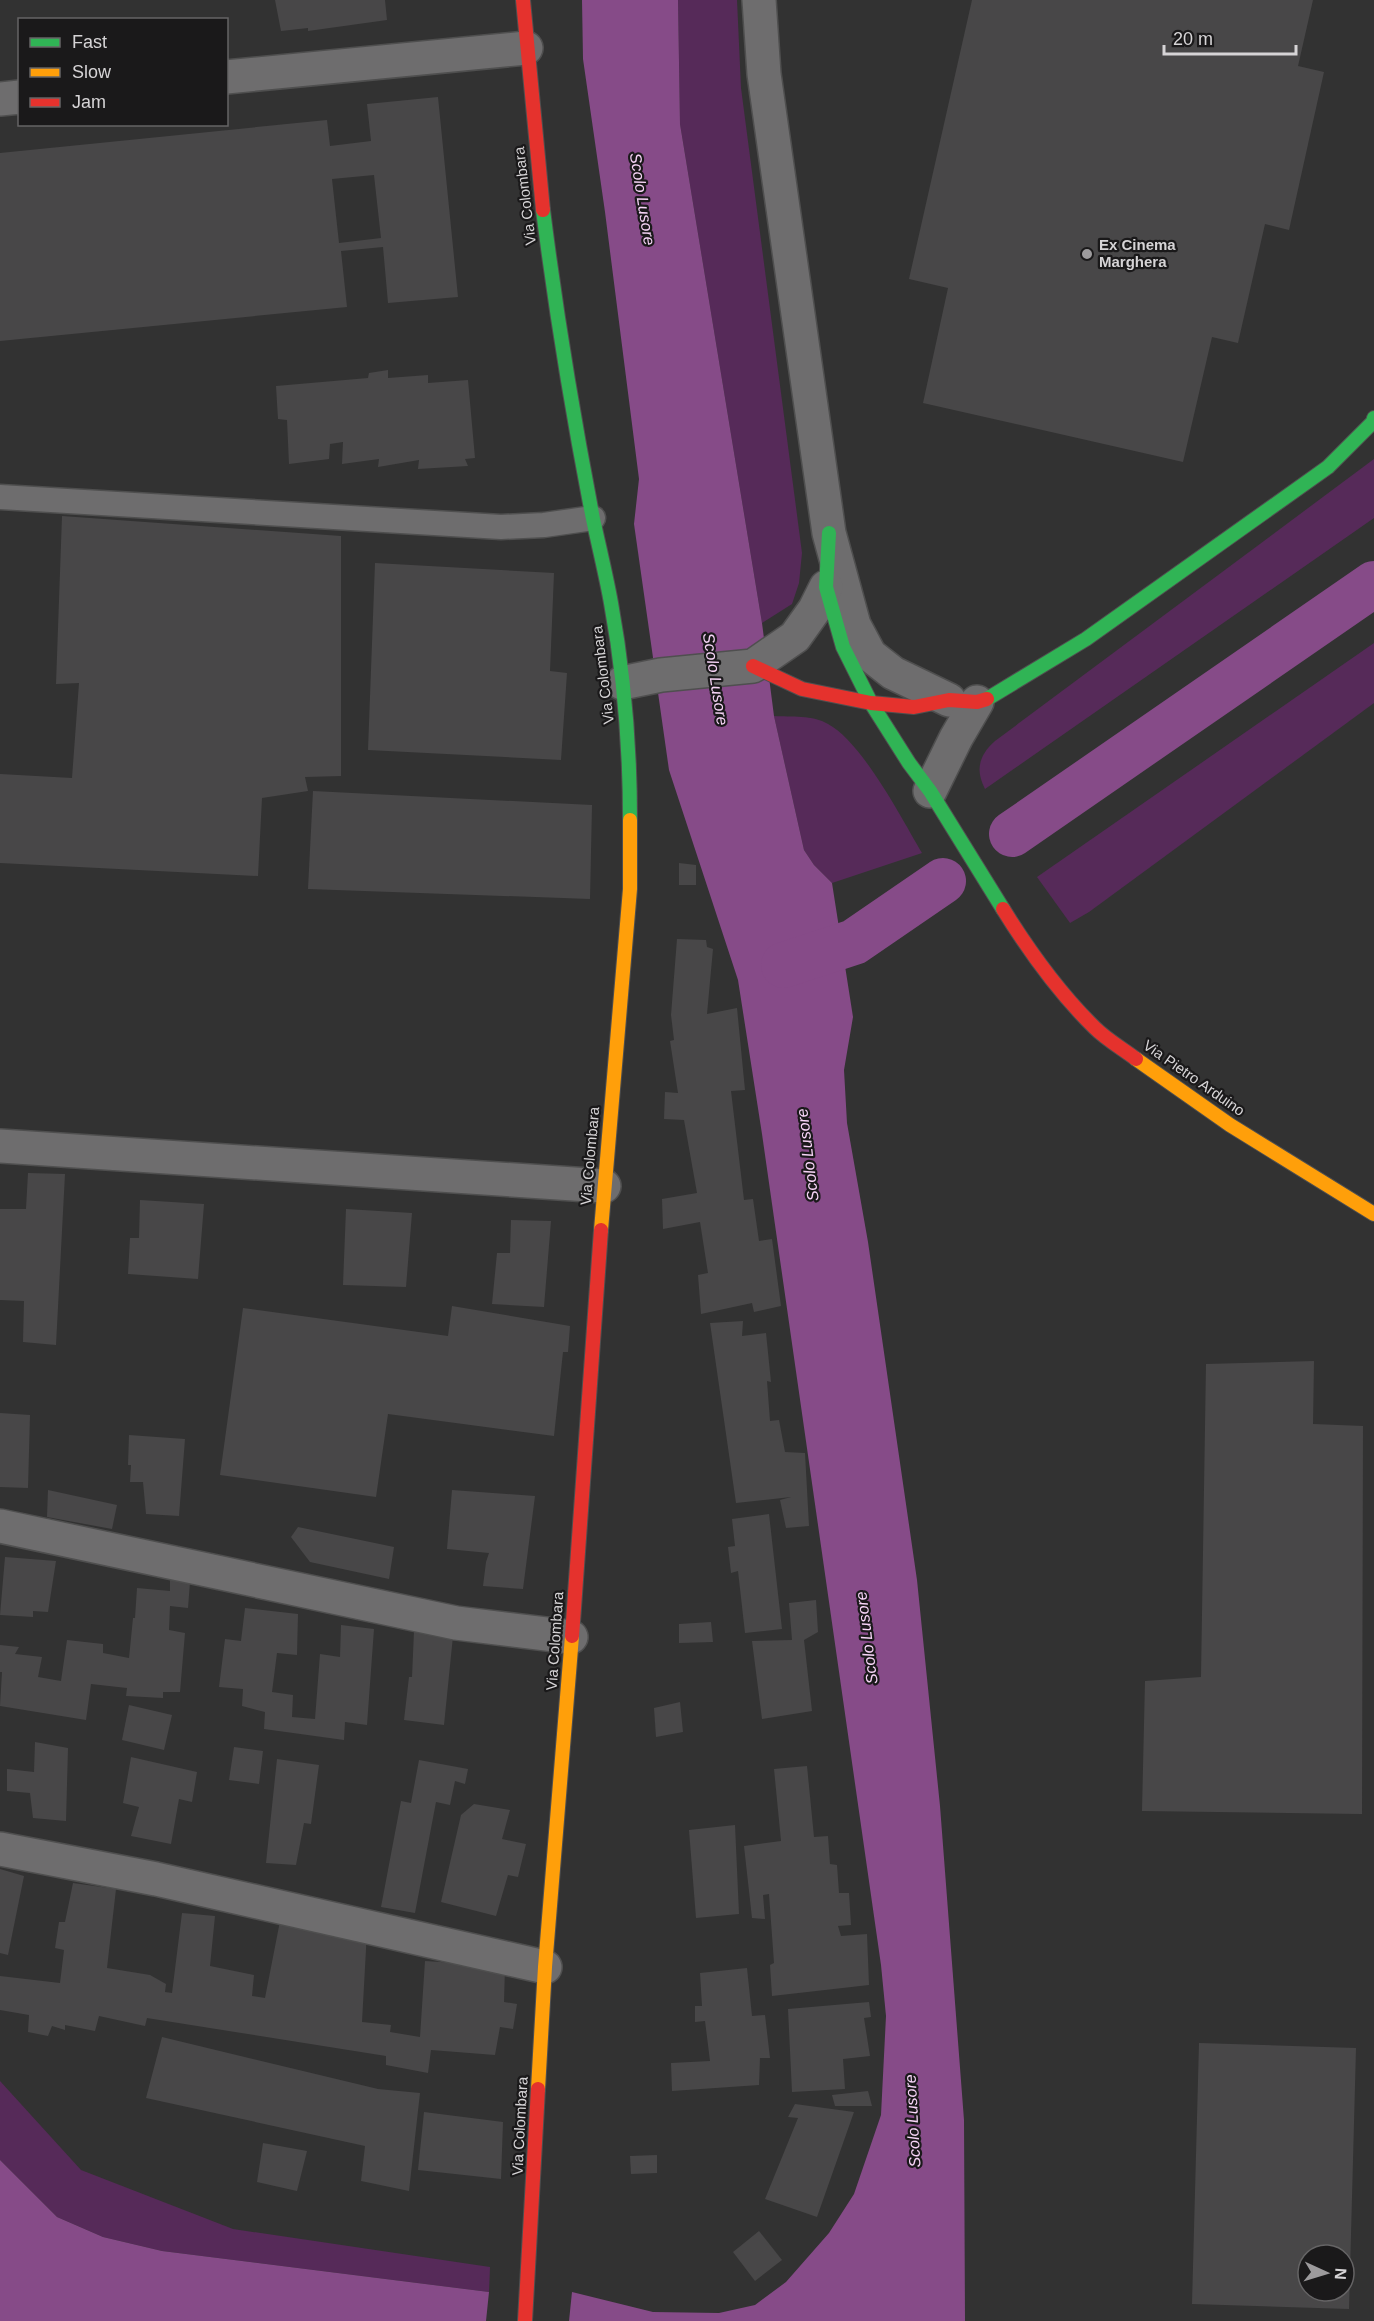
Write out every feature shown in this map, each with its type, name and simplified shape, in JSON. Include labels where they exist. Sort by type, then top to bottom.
[{"type":"street","name":"Via Colombara","points":[[523,0],[538,172],[554,294],[593,518],[611,604],[622,682],[630,766],[630,889],[604,1186],[545,1967],[525,2321]]},
{"type":"street","points":[[759,0],[764,74],[829,533],[854,625],[870,655],[893,673],[963,701]]},
{"type":"street","points":[[228,77],[526,48]]},
{"type":"street","points":[[0,99],[18,97]]},
{"type":"street","points":[[753,666],[802,689],[871,703],[914,707],[992,698],[1086,639],[1328,467],[1373,422],[1374,418]]},
{"type":"street","name":"Via Pietro Arduino","points":[[829,533],[826,587],[843,646],[871,703],[1021,939],[1062,992],[1096,1029],[1230,1125],[1373,1214]]},
{"type":"street","points":[[622,682],[661,675],[753,666],[795,638],[815,609],[826,587]]},
{"type":"street","points":[[933,798],[956,738],[963,701]]},
{"type":"street","points":[[0,1146],[604,1186]]},
{"type":"street","points":[[0,1526],[456,1623],[571,1637]]},
{"type":"street","points":[[0,1849],[156,1879],[545,1967]]},
{"type":"lane","points":[[0,497],[501,527],[544,525],[593,518]]},
{"type":"shaded area","points":[[678,0],[737,0],[741,88],[802,553],[799,583],[792,604],[762,623],[680,124]]},
{"type":"shaded area","points":[[1374,459],[1374,518],[985,789],[980,775],[980,763],[985,752],[995,741]]},
{"type":"shaded area","points":[[1374,643],[1374,703],[1089,912],[1070,923],[1037,877]]},
{"type":"shaded area","points":[[774,716],[816,719],[841,733],[880,783],[922,853],[832,883],[814,865],[804,850]]},
{"type":"shaded area","points":[[0,2081],[81,2170],[233,2229],[490,2267],[489,2292],[162,2251],[103,2237],[57,2217],[0,2160]]},
{"type":"water","name":"Scolo Lusore","points":[[582,0],[678,0],[680,124],[762,623],[774,716],[804,850],[814,865],[832,883],[853,1017],[844,1070],[847,1123],[868,1242],[917,1580],[940,1806],[964,2120],[965,2321],[569,2321],[572,2292],[653,2312],[719,2313],[755,2305],[786,2282],[829,2233],[854,2194],[881,2115],[886,2016],[881,1965],[738,980],[669,770],[634,524],[639,479],[583,59]]},
{"type":"water","points":[[0,2160],[57,2217],[103,2237],[162,2251],[489,2292],[486,2321],[0,2321]]},
{"type":"building","points":[[275,0],[385,0],[387,20],[308,31],[308,28],[281,31]]},
{"type":"building","name":"Ex Cinema Marghera","points":[[972,0],[1313,0],[1298,66],[1324,72],[1289,230],[1265,224],[1238,343],[1212,337],[1183,462],[923,403],[948,288],[909,279]]},
{"type":"building","points":[[438,97],[458,297],[388,303],[383,247],[341,251],[347,307],[0,341],[0,153],[327,120],[330,146],[371,141],[367,104]],"holes":[[[374,175],[381,238],[339,243],[332,179]]]},
{"type":"building","points":[[388,370],[388,378],[428,375],[428,383],[468,380],[475,458],[465,459],[468,466],[418,469],[419,460],[378,467],[379,459],[342,464],[343,442],[330,444],[329,459],[289,464],[287,420],[278,419],[276,386],[368,378],[369,373]]},
{"type":"building","points":[[62,516],[341,536],[341,776],[305,777],[308,791],[262,798],[258,876],[0,863],[0,774],[72,778],[79,683],[56,684]]},
{"type":"building","points":[[375,563],[554,573],[550,671],[567,673],[561,760],[368,750]]},
{"type":"building","points":[[313,791],[592,805],[590,899],[308,889]]},
{"type":"building","points":[[679,863],[696,865],[696,885],[679,885]]},
{"type":"building","points":[[677,939],[706,940],[707,947],[713,949],[707,1014],[737,1008],[745,1090],[731,1091],[744,1200],[753,1199],[759,1241],[772,1239],[781,1306],[754,1312],[752,1303],[701,1314],[698,1275],[708,1273],[700,1222],[663,1229],[662,1199],[697,1193],[684,1120],[664,1119],[665,1092],[678,1093],[670,1041],[674,1040],[671,1015]]},
{"type":"building","points":[[28,1173],[65,1174],[56,1345],[23,1342],[24,1301],[0,1300],[0,1209],[26,1209]]},
{"type":"building","points":[[140,1200],[204,1204],[198,1279],[128,1274],[130,1238],[139,1238]]},
{"type":"building","points":[[346,1209],[412,1213],[406,1287],[343,1285]]},
{"type":"building","points":[[511,1220],[551,1221],[544,1307],[492,1304],[497,1253],[510,1253]]},
{"type":"building","points":[[452,1306],[570,1326],[568,1352],[563,1352],[554,1436],[388,1414],[376,1497],[220,1475],[243,1308],[448,1336]]},
{"type":"building","points":[[743,1321],[742,1336],[766,1333],[771,1382],[767,1381],[770,1421],[779,1420],[785,1452],[805,1453],[809,1526],[786,1528],[780,1500],[791,1497],[736,1503],[710,1323]]},
{"type":"building","points":[[1314,1361],[1313,1424],[1363,1426],[1362,1814],[1142,1811],[1145,1681],[1201,1677],[1206,1364]]},
{"type":"building","points":[[0,1413],[30,1415],[28,1488],[0,1487]]},
{"type":"building","points":[[129,1435],[185,1439],[179,1516],[146,1514],[143,1482],[130,1482]]},
{"type":"building","points":[[48,1490],[117,1505],[112,1529],[47,1517]]},
{"type":"building","points":[[452,1490],[535,1496],[523,1589],[483,1586],[489,1553],[447,1549]]},
{"type":"building","points":[[769,1514],[782,1629],[745,1633],[738,1571],[731,1573],[728,1547],[735,1546],[732,1519]]},
{"type":"building","points":[[298,1527],[394,1547],[389,1579],[310,1562],[291,1537]]},
{"type":"building","points":[[5,1557],[56,1561],[48,1612],[33,1611],[33,1617],[0,1615]]},
{"type":"building","points":[[170,1579],[190,1582],[188,1608],[170,1606],[169,1630],[185,1633],[180,1692],[163,1692],[163,1698],[126,1696],[127,1688],[91,1684],[86,1720],[0,1706],[2,1672],[0,1672],[0,1645],[19,1647],[15,1654],[42,1657],[38,1677],[61,1681],[67,1640],[103,1644],[103,1653],[129,1658],[137,1588],[170,1591]]},
{"type":"building","points":[[816,1600],[818,1632],[804,1640],[812,1711],[762,1719],[752,1641],[792,1640],[789,1603]]},
{"type":"building","points":[[245,1608],[298,1614],[297,1655],[277,1653],[272,1692],[293,1695],[292,1717],[315,1719],[320,1654],[340,1657],[341,1625],[374,1629],[367,1725],[345,1722],[344,1740],[264,1729],[265,1712],[242,1706],[243,1689],[219,1687],[225,1639],[241,1641]]},
{"type":"building","points":[[711,1622],[713,1642],[679,1643],[679,1624]]},
{"type":"building","points":[[414,1631],[453,1636],[444,1725],[404,1720],[409,1677],[412,1677]]},
{"type":"building","points":[[680,1702],[683,1732],[656,1737],[654,1708]]},
{"type":"building","points":[[129,1705],[172,1715],[164,1750],[122,1740]]},
{"type":"building","points":[[35,1742],[68,1748],[66,1821],[33,1818],[30,1793],[7,1791],[7,1769],[34,1772]]},
{"type":"building","points":[[234,1747],[263,1751],[259,1784],[229,1780]]},
{"type":"building","points":[[131,1757],[197,1772],[192,1802],[179,1799],[171,1844],[131,1836],[139,1807],[123,1803]]},
{"type":"building","points":[[277,1759],[319,1765],[311,1824],[304,1823],[296,1865],[266,1863]]},
{"type":"building","points":[[419,1760],[468,1769],[465,1784],[455,1781],[450,1805],[436,1802],[415,1913],[381,1907],[401,1801],[411,1803]]},
{"type":"building","points":[[807,1766],[814,1837],[828,1836],[830,1864],[837,1865],[839,1893],[849,1893],[851,1925],[838,1926],[841,1936],[867,1934],[869,1985],[772,1996],[770,1965],[774,1963],[769,1894],[763,1895],[765,1919],[752,1918],[744,1846],[781,1841],[774,1769]]},
{"type":"building","points":[[474,1804],[510,1810],[502,1839],[526,1844],[518,1877],[508,1875],[496,1916],[441,1902],[461,1815]]},
{"type":"building","points":[[735,1825],[739,1914],[696,1918],[689,1830]]},
{"type":"building","points":[[0,1869],[24,1876],[8,1955],[0,1953]]},
{"type":"building","points":[[73,1883],[116,1889],[107,1968],[150,1975],[166,1984],[165,1992],[172,1993],[182,1913],[215,1916],[210,1966],[254,1975],[252,1996],[265,1998],[281,1916],[367,1931],[362,2022],[391,2025],[390,2032],[420,2037],[425,1961],[505,1966],[504,2002],[517,2004],[513,2029],[500,2027],[495,2055],[431,2050],[428,2073],[386,2065],[386,2056],[147,2018],[145,2026],[99,2016],[95,2031],[65,2025],[65,2030],[52,2026],[48,2036],[28,2032],[29,2015],[0,2010],[0,1976],[60,1983],[64,1950],[55,1948],[59,1922],[65,1922]]},
{"type":"building","points":[[747,1968],[752,2016],[765,2015],[770,2058],[760,2058],[759,2085],[672,2091],[671,2063],[710,2061],[705,2021],[695,2022],[695,2006],[702,2006],[700,1973]]},
{"type":"building","points":[[869,2002],[871,2017],[864,2018],[870,2056],[843,2059],[845,2089],[792,2092],[788,2009]]},
{"type":"building","points":[[162,2037],[378,2089],[420,2093],[409,2191],[361,2181],[365,2146],[146,2098]]},
{"type":"building","points":[[1199,2043],[1356,2048],[1351,2243],[1296,2243],[1296,2303],[1349,2303],[1349,2309],[1192,2304]]},
{"type":"building","points":[[868,2091],[872,2106],[835,2106],[832,2095]]},
{"type":"building","points":[[795,2104],[854,2112],[817,2217],[765,2199],[798,2118],[788,2117]]},
{"type":"building","points":[[424,2112],[503,2122],[501,2179],[418,2170]]},
{"type":"building","points":[[263,2143],[307,2151],[297,2191],[257,2182]]},
{"type":"building","points":[[657,2155],[657,2173],[631,2174],[630,2156]]},
{"type":"building","points":[[759,2231],[782,2260],[755,2281],[733,2252]]},
{"type":"waterway","points":[[1012,834],[1374,584]]},
{"type":"waterway","points":[[784,965],[854,942],[943,881]]},
{"type":"traffic: fast","points":[[543,210],[572,403],[616,630],[629,765],[630,820]]},
{"type":"traffic: fast","points":[[987,699],[1086,639],[1328,467],[1373,422],[1374,418]]},
{"type":"traffic: fast","points":[[829,533],[826,587],[843,647],[871,703],[909,763],[930,791],[1003,909]]},
{"type":"traffic: slow","points":[[601,1230],[630,889],[630,820]]},
{"type":"traffic: slow","points":[[1136,1059],[1230,1125],[1374,1214]]},
{"type":"traffic: slow","points":[[538,2089],[545,1967],[572,1636]]},
{"type":"traffic: jam","points":[[523,0],[543,210]]},
{"type":"traffic: jam","points":[[753,666],[802,689],[871,703],[914,707],[949,700],[977,702],[987,699]]},
{"type":"traffic: jam","points":[[1003,909],[1034,956],[1069,1001],[1100,1032],[1136,1059]]},
{"type":"traffic: jam","points":[[572,1636],[601,1230]]},
{"type":"traffic: jam","points":[[525,2321],[538,2089]]},
{"type":"place","name":"Ex Cinema Marghera","points":[[1087,254]]}]
